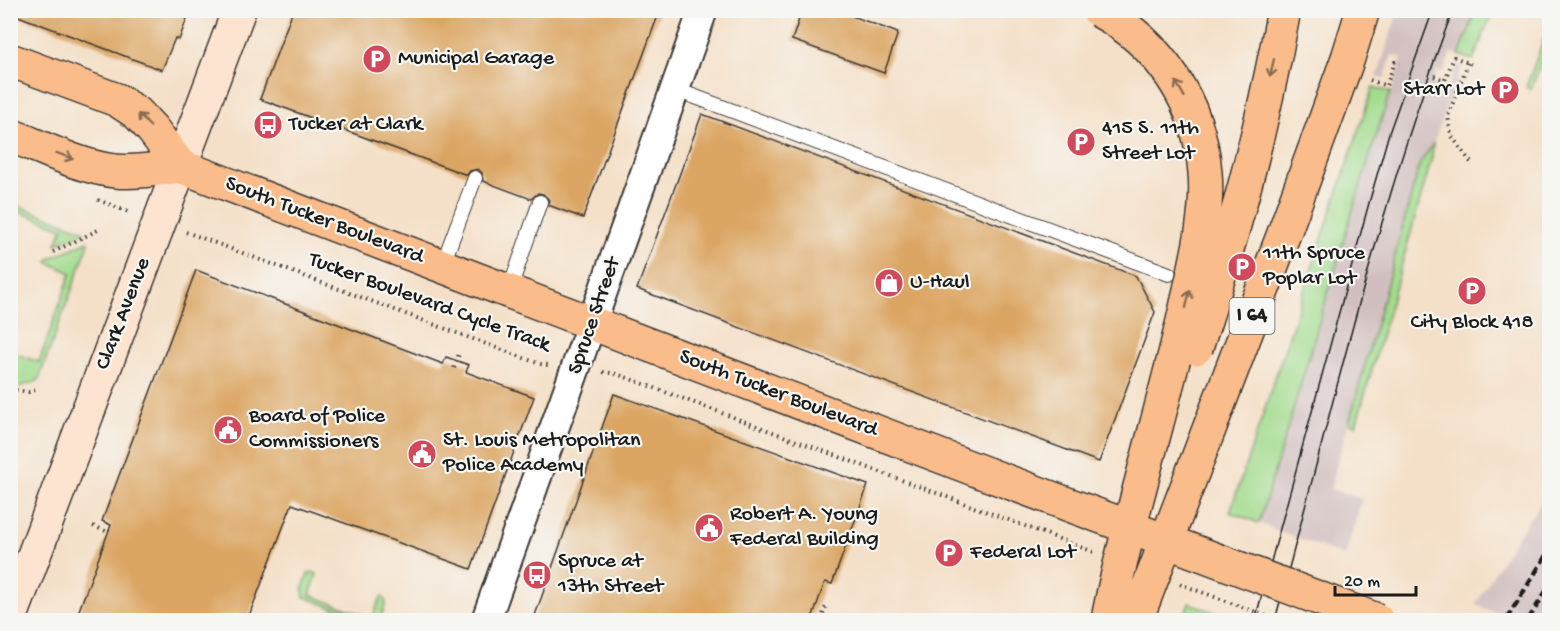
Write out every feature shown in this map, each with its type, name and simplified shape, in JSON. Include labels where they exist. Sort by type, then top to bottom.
[{"type":"main road","points":[[1098,10],[1117,20],[1144,42],[1166,67],[1192,115],[1205,173],[1202,221],[1192,282],[1179,340],[1115,578],[1108,621]]},
{"type":"main road","points":[[1131,621],[1135,568],[1154,475],[1236,221],[1252,161],[1284,10]]},
{"type":"main road","name":"I 64","points":[[1131,621],[1278,237],[1355,10]]},
{"type":"main road","name":"I 64","points":[[1136,621],[1283,236],[1348,58],[1363,10]]},
{"type":"main road","points":[[10,60],[117,100],[137,113],[180,166]]},
{"type":"main road","name":"South Tucker Boulevard","points":[[10,135],[96,167],[114,171],[135,172],[180,166],[1377,621]]},
{"type":"street","name":"Clark Avenue","points":[[10,619],[239,10]]},
{"type":"street","name":"Spruce Street","points":[[486,621],[703,10]]},
{"type":"lane","points":[[675,89],[1169,274]]},
{"type":"lane","points":[[442,266],[475,178]]},
{"type":"lane","points":[[509,291],[540,202]]},
{"type":"path","points":[[1434,76],[1445,80],[1454,57],[1470,63],[1448,116],[1451,135],[1472,164]]},
{"type":"path","points":[[1365,79],[1386,86],[1395,62],[1400,64]]},
{"type":"path","name":"Tucker Boulevard Cycle Track","points":[[92,198],[540,364],[617,374],[974,507]]},
{"type":"path","points":[[53,252],[100,230]]},
{"type":"path","points":[[454,368],[459,354]]},
{"type":"path","points":[[10,389],[29,392],[39,389]]},
{"type":"path","points":[[93,526],[108,532]]},
{"type":"path","points":[[821,621],[826,606]]},
{"type":"shaded area","points":[[1398,11],[1476,11],[1459,55],[1451,52],[1444,72],[1437,70],[1432,84],[1448,90],[1457,65],[1462,67],[1433,144],[1420,163],[1330,489],[1362,499],[1345,556],[1259,523],[1355,203],[1402,58],[1392,55],[1384,79],[1377,77]]},
{"type":"shaded area","points":[[1549,491],[1549,620],[1518,620],[1475,605],[1508,550]]},
{"type":"green space","points":[[1476,11],[1493,11],[1473,60],[1459,55]]},
{"type":"green space","points":[[1549,25],[1549,41],[1531,89],[1526,87]]},
{"type":"green space","points":[[1373,87],[1390,92],[1259,523],[1230,512]]},
{"type":"green space","points":[[1433,144],[1432,158],[1356,425],[1349,423],[1420,163]]},
{"type":"green space","points":[[10,203],[84,232],[56,244],[63,228],[11,209]]},
{"type":"green space","points":[[88,241],[38,381],[19,387],[11,383],[11,352],[39,362],[71,273],[48,262],[49,259]]},
{"type":"green space","points":[[312,572],[317,574],[310,595],[372,618],[381,597],[384,598],[386,603],[380,620],[366,620],[304,597],[303,588],[308,574]]},
{"type":"green space","points":[[1189,603],[1236,620],[1183,620]]},
{"type":"building","points":[[11,10],[190,10],[179,40],[175,38],[162,70],[10,13]]},
{"type":"building","points":[[293,10],[660,10],[583,218],[548,205],[549,200],[543,194],[538,193],[531,199],[483,181],[482,173],[478,169],[470,171],[467,175],[260,99]]},
{"type":"building","points":[[802,10],[836,10],[898,33],[884,73],[792,40]]},
{"type":"building","name":"U-Haul","points":[[702,114],[1136,276],[1155,312],[1099,462],[637,289]]},
{"type":"building","points":[[196,270],[443,364],[446,357],[469,365],[466,372],[534,397],[471,569],[292,504],[247,621],[75,621],[111,525],[102,521]]},
{"type":"building","name":"Robert A. Young Federal Building","points":[[614,394],[868,485],[832,584],[825,582],[811,621],[533,621]]},
{"type":"tram line","points":[[1255,620],[1389,133],[1433,10]]},
{"type":"tram line","points":[[1275,620],[1378,236],[1401,160],[1453,10]]},
{"type":"railway","points":[[1506,620],[1550,549]]},
{"type":"railway","points":[[1528,620],[1550,585]]},
{"type":"place","name":"Municipal Garage","points":[[377,59]]},
{"type":"place","name":"Starr Lot","points":[[1505,90]]},
{"type":"place","name":"Tucker at Clark","points":[[268,125]]},
{"type":"place","name":"415 S. 11th Street Lot","points":[[1081,142]]},
{"type":"place","name":"11th Spruce Poplar Lot","points":[[1242,267]]},
{"type":"place","name":"U-Haul","points":[[889,283]]},
{"type":"place","name":"City Block 418","points":[[1472,291]]},
{"type":"place","name":"Board of Police Commissioners","points":[[228,430]]},
{"type":"place","name":"St. Louis Metropolitan Police Academy","points":[[422,454]]},
{"type":"place","name":"Robert A. Young Federal Building","points":[[709,528]]},
{"type":"place","name":"Federal Lot","points":[[949,553]]},
{"type":"place","name":"Spruce at 13th Street","points":[[537,575]]}]
